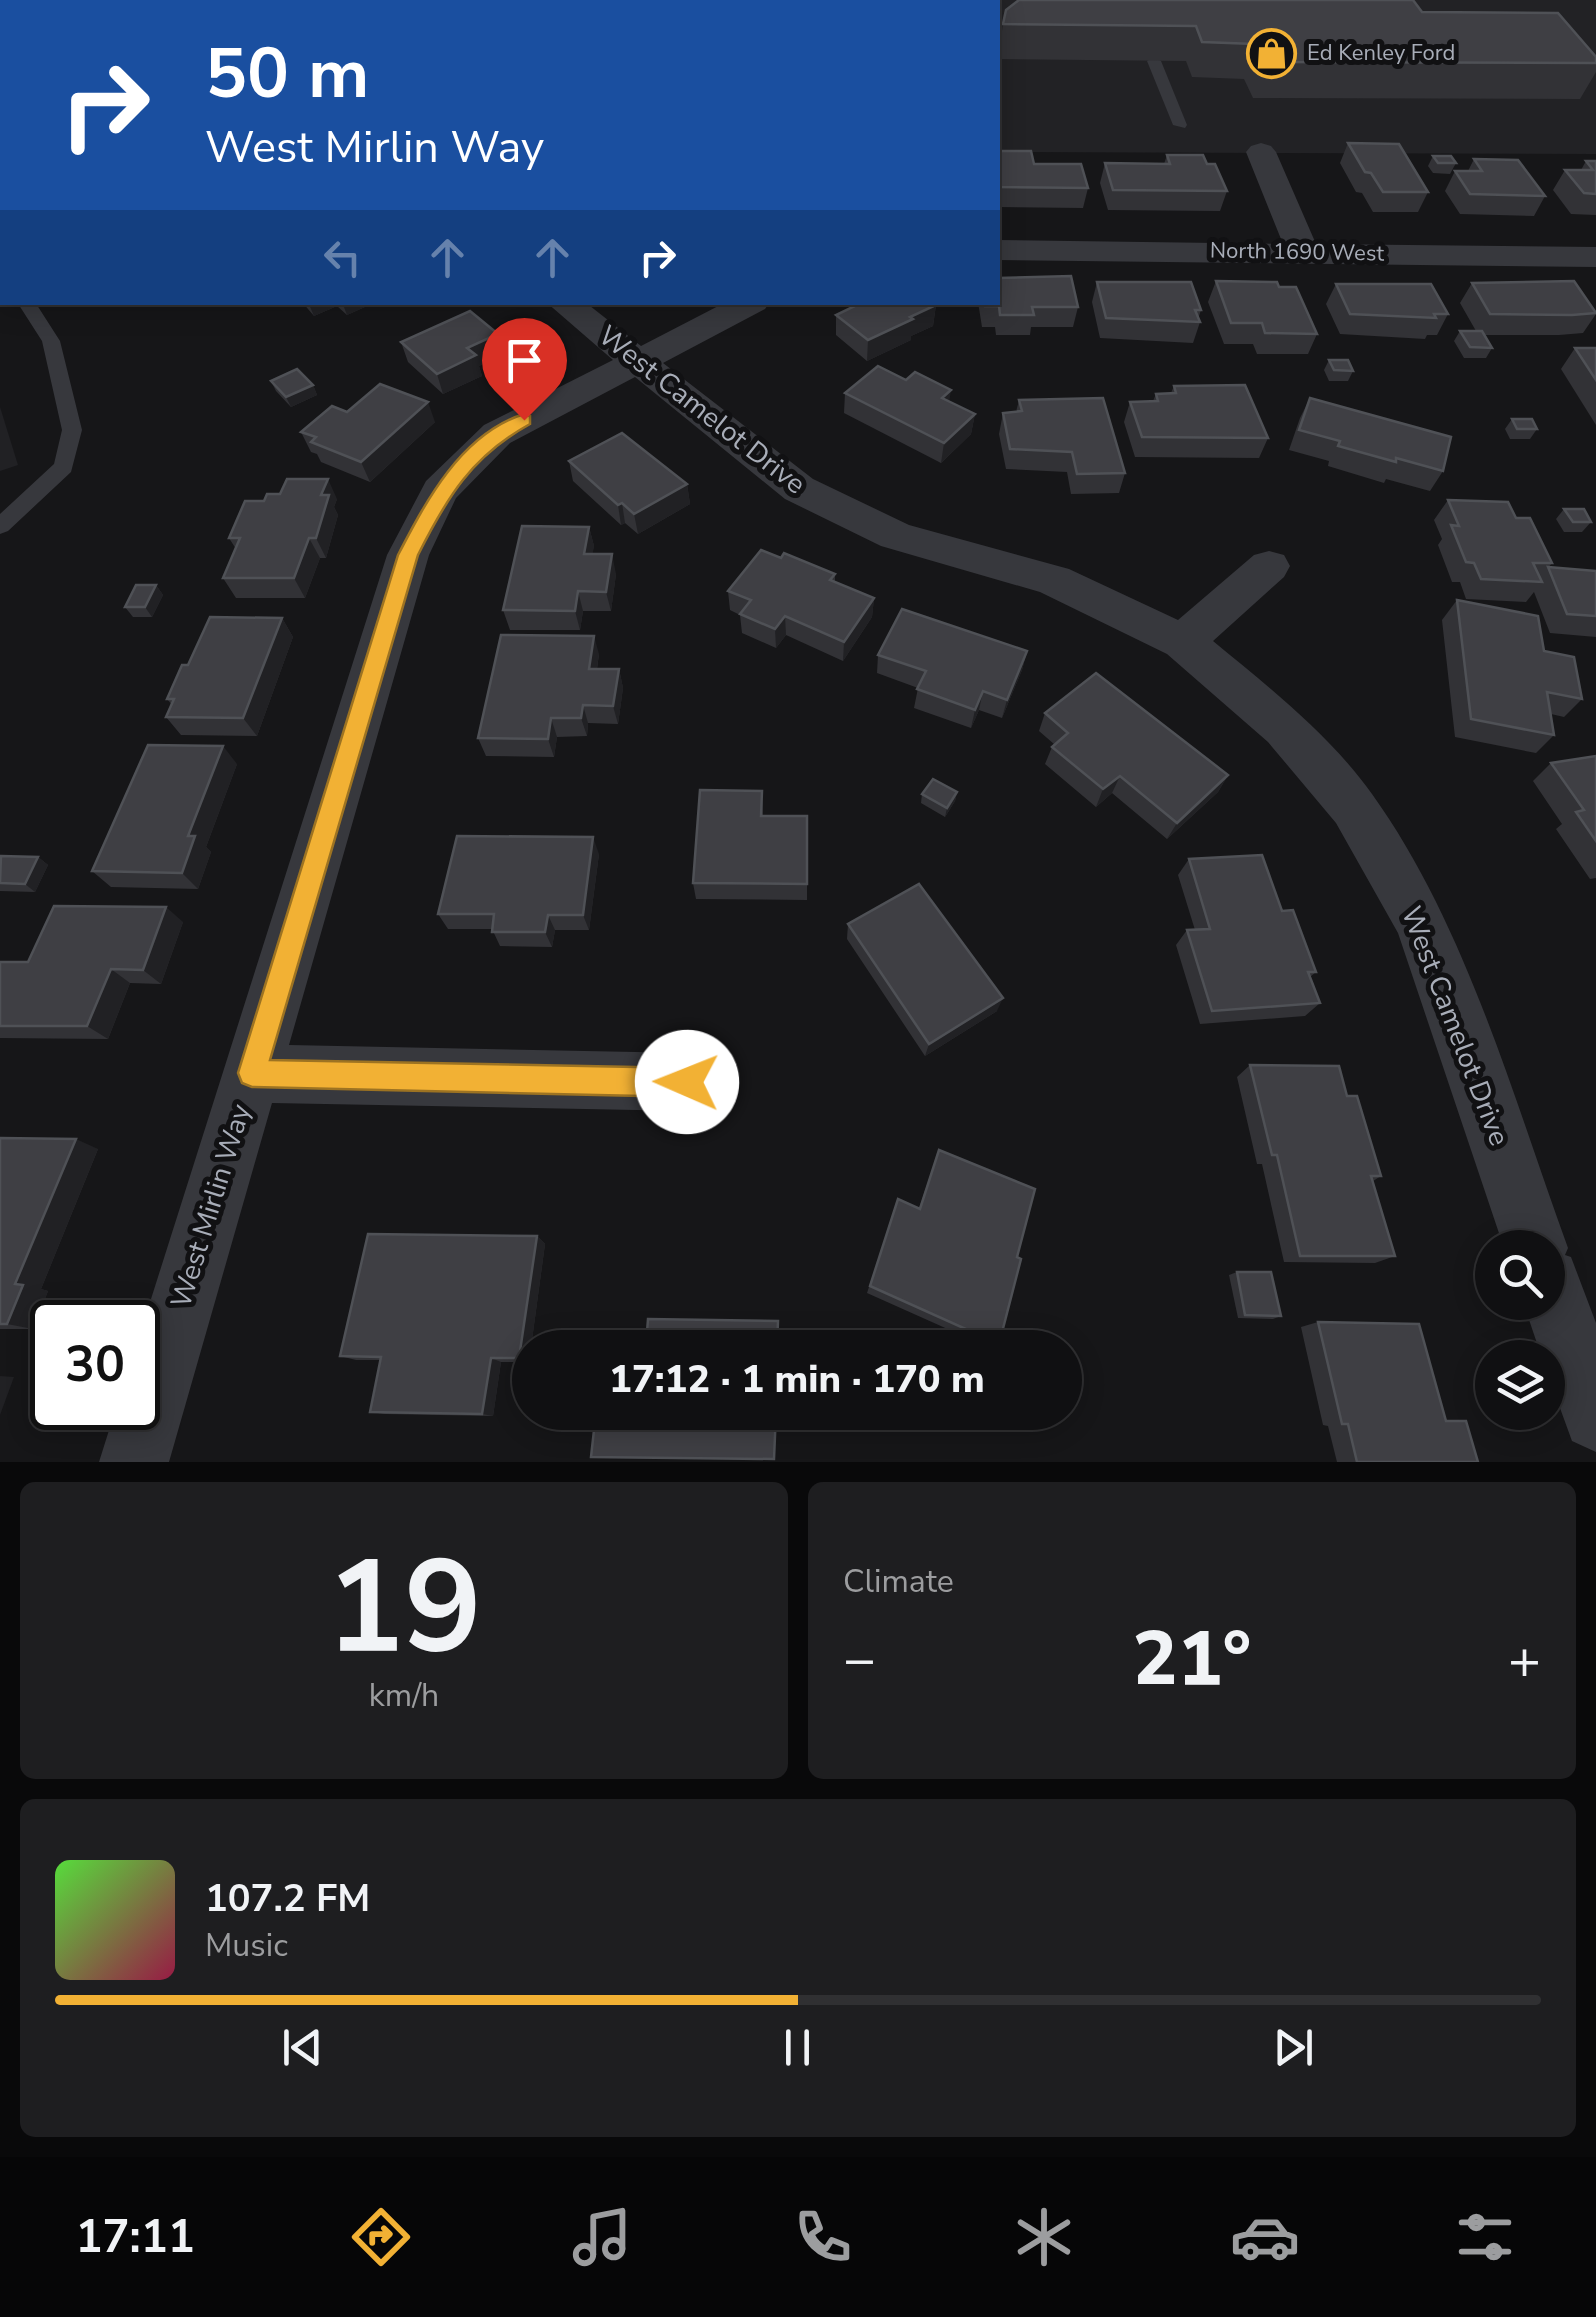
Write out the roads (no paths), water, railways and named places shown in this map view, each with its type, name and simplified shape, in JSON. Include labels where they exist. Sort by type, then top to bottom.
[{"type":"street","points":[[1261,152],[1303,252]]},
{"type":"street","name":"North 1690 West","points":[[1000,250],[1596,257]]},
{"type":"street","name":"West Camelot Drive","points":[[567,305],[799,489],[896,536],[1054,580],[1183,642],[1285,728],[1342,795],[1422,924],[1530,1230]]},
{"type":"street","points":[[635,361],[748,305]]},
{"type":"street","name":"West Mirlin Way","points":[[134,1462],[408,555],[440,491],[497,434],[635,361]]},
{"type":"street","points":[[1183,642],[1269,566]]},
{"type":"street","points":[[252,1073],[687,1082]]},
{"type":"street","points":[[1562,1320],[1596,1417]]},
{"type":"lane","points":[[1154,61],[1180,125]]},
{"type":"lane","points":[[0,526],[64,467],[72,430],[51,341],[28,305]]},
{"type":"place","name":"Ed Kenley Ford","points":[[1272,53]]}]
